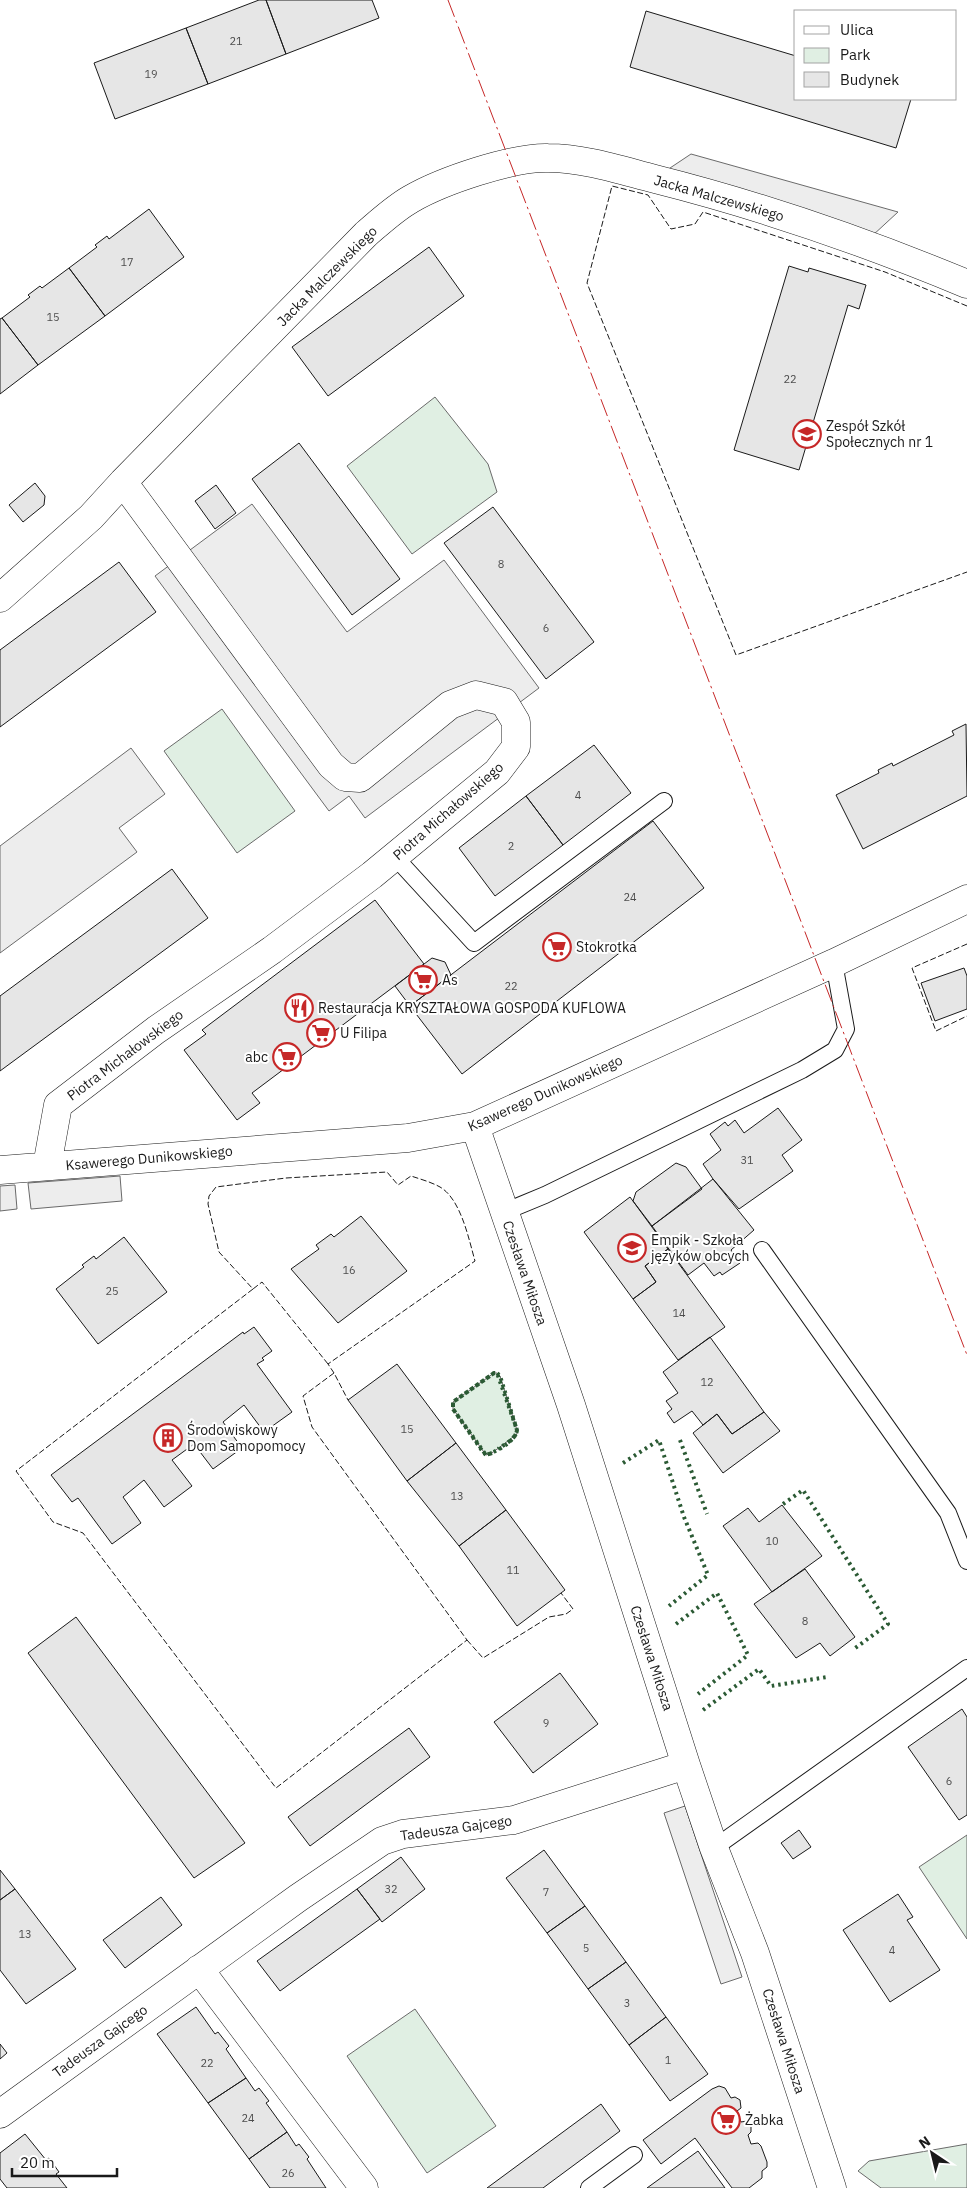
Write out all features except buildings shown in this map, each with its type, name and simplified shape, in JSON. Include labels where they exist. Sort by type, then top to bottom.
[{"type":"street","name":"Jacka Malczewskiego","points":[[0,598],[91,517],[366,234],[409,200],[439,184],[516,161],[547,158],[595,164],[686,187],[886,250],[967,284]]},
{"type":"street","name":"Piotra Michałowskiego","points":[[46,1166],[58,1105],[156,1030],[272,950],[394,857],[497,772],[516,747],[516,722],[504,702],[476,695],[450,705],[360,778],[344,777],[330,765],[123,482]]},
{"type":"street","name":"Ksawerego Dunikowskiego","points":[[0,1170],[408,1138],[475,1126],[834,963],[967,899]]},
{"type":"street","name":"Czesława Miłosza","points":[[475,1126],[571,1405],[686,1765],[714,1848],[754,1953],[832,2188]]},
{"type":"street","name":"Tadeusza Gajcego","points":[[0,2114],[364,1851],[382,1841],[403,1834],[514,1820],[686,1765]]},
{"type":"street","points":[[199,1969],[364,2188]]},
{"type":"lane","points":[[394,857],[474,943],[664,800]]},
{"type":"lane","points":[[504,1212],[545,1195],[793,1074],[835,1050],[846,1029],[834,963]]},
{"type":"lane","points":[[762,1250],[948,1513],[967,1561]]},
{"type":"lane","points":[[714,1848],[967,1668]]},
{"type":"lane","points":[[589,2188],[634,2154]]},
{"type":"green space","points":[[435,397],[488,464],[497,492],[412,554],[347,466]]},
{"type":"green space","points":[[222,709],[295,811],[237,853],[164,751]]},
{"type":"green space","points":[[494,1373],[500,1376],[517,1434],[492,1453],[486,1455],[453,1409],[453,1402]]},
{"type":"green space","points":[[967,1835],[967,1939],[919,1867]]},
{"type":"green space","points":[[415,2009],[496,2126],[427,2173],[347,2056]]},
{"type":"green space","points":[[967,2144],[967,2188],[881,2188],[858,2171],[869,2161]]},
{"type":"shaded area","points":[[691,154],[898,212],[872,236],[664,172]]},
{"type":"shaded area","points":[[252,504],[347,632],[444,560],[539,688],[365,818],[349,796],[329,811],[155,576]]},
{"type":"shaded area","points":[[131,748],[165,794],[119,828],[137,852],[0,953],[0,846]]},
{"type":"shaded area","points":[[120,1176],[122,1201],[31,1209],[28,1183]]},
{"type":"shaded area","points":[[15,1185],[17,1209],[0,1211],[0,1186]]},
{"type":"shaded area","points":[[685,1806],[742,1977],[721,1984],[664,1813]]},
{"type":"hedge","points":[[492,1453],[486,1455],[483,1452],[453,1409],[453,1402],[494,1373],[497,1373],[500,1376],[517,1430],[516,1434],[513,1438],[509,1442],[500,1449],[486,1455],[453,1409],[453,1402],[494,1373],[497,1373],[517,1430],[516,1433],[515,1436],[512,1439],[507,1443],[498,1449]]},
{"type":"hedge","points":[[623,1463],[659,1440],[684,1517],[708,1575],[669,1606]]},
{"type":"hedge","points":[[680,1440],[707,1514]]},
{"type":"hedge","points":[[783,1504],[803,1490],[888,1624],[854,1649]]},
{"type":"hedge","points":[[676,1624],[717,1593],[748,1655],[698,1694]]},
{"type":"hedge","points":[[703,1710],[759,1669],[771,1686],[827,1677]]},
{"type":"fence","points":[[967,306],[885,272],[703,212],[695,224],[671,229],[648,195],[612,186],[587,283],[736,655],[967,572]]},
{"type":"fence","points":[[967,944],[912,968],[936,1031],[967,1016]]},
{"type":"fence","points":[[328,1364],[262,1282],[253,1289],[219,1252],[208,1204],[209,1196],[216,1187],[286,1178],[387,1172],[398,1185],[411,1176],[440,1187],[447,1193],[459,1210],[475,1261],[328,1364],[334,1373]]},
{"type":"fence","points":[[253,1289],[16,1471],[53,1522],[83,1533],[276,1788],[467,1640],[312,1427],[303,1396],[334,1373],[348,1400]]},
{"type":"fence","points":[[467,1640],[483,1658],[549,1617],[566,1614],[573,1609],[561,1593]]},
{"type":"power","points":[[448,0],[967,1355]]},
{"type":"place","name":"Zespół Szkół Społecznych nr 1","points":[[807,434]]},
{"type":"place","name":"Stokrotka","points":[[557,947]]},
{"type":"place","name":"As","points":[[423,980]]},
{"type":"place","name":"Restauracja KRYSZTAŁOWA GOSPODA KUFLOWA","points":[[299,1008]]},
{"type":"place","name":"U Filipa","points":[[321,1033]]},
{"type":"place","name":"abc","points":[[287,1057]]},
{"type":"place","name":"Empik - Szkoła języków obcych","points":[[632,1248]]},
{"type":"place","name":"Środowiskowy Dom Samopomocy","points":[[168,1438]]},
{"type":"place","name":"Żabka","points":[[726,2120]]}]
